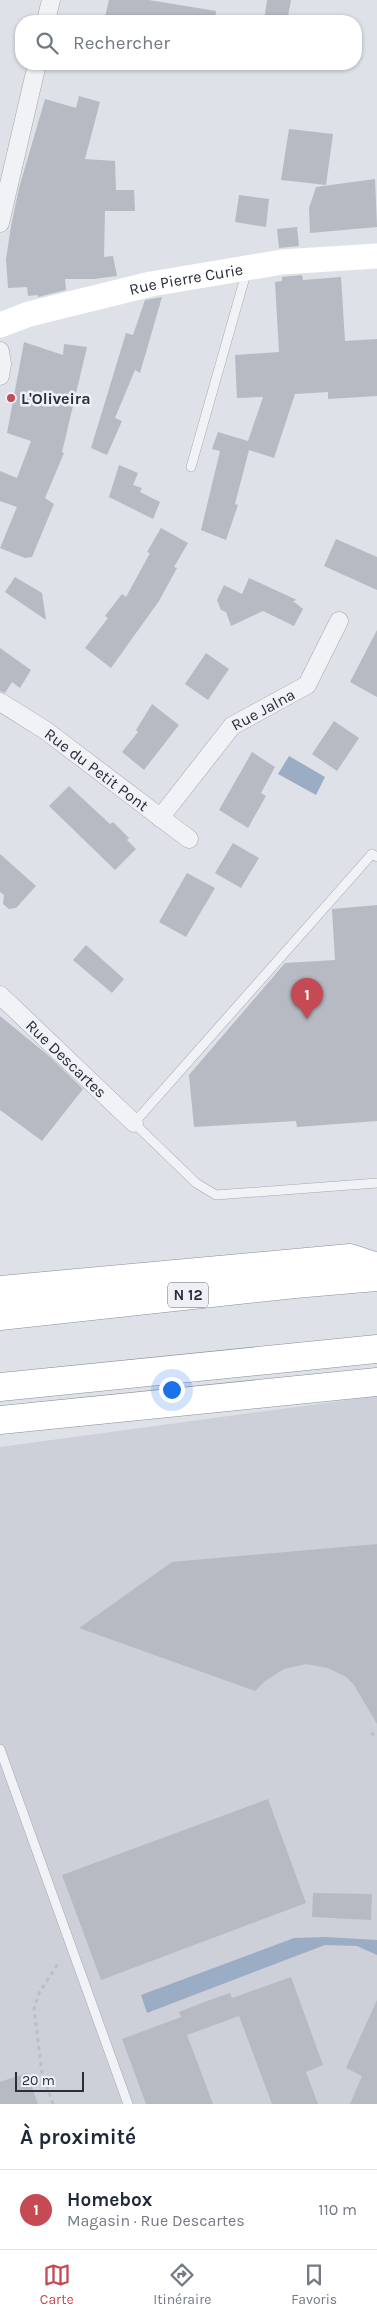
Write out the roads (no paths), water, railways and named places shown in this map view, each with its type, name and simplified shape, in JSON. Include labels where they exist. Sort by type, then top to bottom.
[{"type":"highway","points":[[0,1290],[341,1258],[350,1258],[377,1267]]},
{"type":"highway","name":"N 12","points":[[0,1316],[377,1277]]},
{"type":"highway","points":[[0,1387],[377,1349]]},
{"type":"highway","points":[[0,1420],[377,1382]]},
{"type":"street","points":[[47,15],[51,0]]},
{"type":"street","points":[[0,223],[36,70]]},
{"type":"street","name":"Rue Pierre Curie","points":[[0,325],[29,314],[151,284],[282,262],[377,256]]},
{"type":"street","points":[[0,351],[2,364],[0,376]]},
{"type":"street","name":"Rue Jalna","points":[[160,818],[232,726],[308,685],[339,621]]},
{"type":"street","name":"Rue du Petit Pont","points":[[0,702],[45,730],[189,839]]},
{"type":"street","name":"Rue Descartes","points":[[0,995],[134,1123]]},
{"type":"lane","points":[[191,467],[248,268]]},
{"type":"lane","points":[[377,857],[372,854],[134,1123],[196,1183],[216,1194],[377,1183]]},
{"type":"lane","points":[[0,1749],[128,2104]]},
{"type":"water","points":[[289,756],[325,777],[316,795],[278,774]]},
{"type":"water","points":[[326,1937],[377,1940],[377,1955],[357,1946],[325,1945],[147,2013],[141,1995],[294,1938]]},
{"type":"place","name":"L'Oliveira","points":[[11,398]]},
{"type":"place","name":"Homebox","points":[[307,1019]]}]
